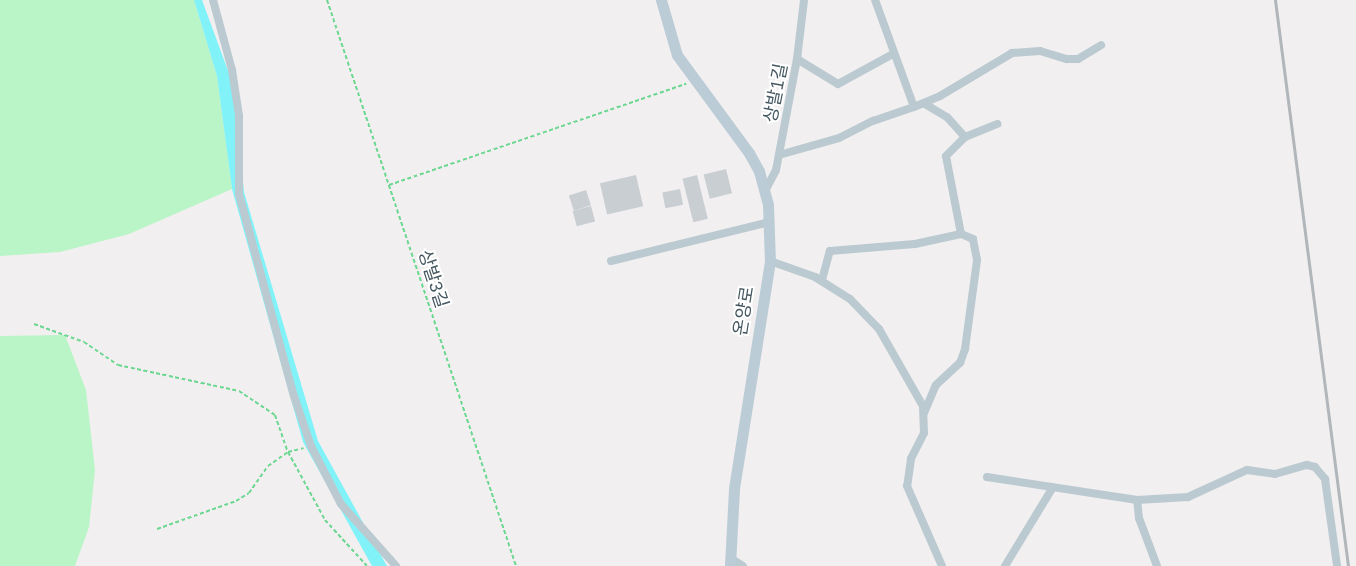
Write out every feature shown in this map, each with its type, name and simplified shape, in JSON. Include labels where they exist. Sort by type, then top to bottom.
[{"type":"main road","name":"온양로","points":[[661,0],[677,55],[749,153],[766,189],[770,222],[770,261],[734,489],[730,562]]},
{"type":"street","points":[[213,0],[232,70],[239,116],[238,194],[294,396],[314,454],[341,504],[396,566]]},
{"type":"street","name":"상발1길","points":[[766,189],[776,170],[797,59],[804,0]]},
{"type":"street","points":[[874,0],[914,107]]},
{"type":"street","points":[[779,155],[818,145],[926,104],[1012,53],[1040,50],[1067,59],[1078,59],[1101,45]]},
{"type":"street","points":[[797,59],[838,84],[893,54]]},
{"type":"street","points":[[926,104],[947,117],[965,137]]},
{"type":"street","points":[[961,234],[946,156],[965,137],[998,124]]},
{"type":"street","points":[[611,261],[770,222]]},
{"type":"street","points":[[822,280],[830,251],[916,244],[961,234],[972,239],[977,260],[964,356],[936,385],[924,412],[924,433],[911,459],[907,486],[942,566]]},
{"type":"street","points":[[770,261],[822,280],[850,299],[879,329],[924,412]]},
{"type":"street","points":[[987,477],[1054,487],[1112,499],[1137,500],[1188,497],[1247,470],[1275,474],[1307,465],[1315,467],[1321,472],[1327,487],[1337,566]]},
{"type":"street","points":[[1005,566],[1054,487]]},
{"type":"street","points":[[1137,500],[1142,526],[1157,566]]},
{"type":"street","points":[[730,562],[743,566]]},
{"type":"path","name":"상발3길","points":[[327,0],[516,566]]},
{"type":"path","points":[[389,185],[696,81]]},
{"type":"path","points":[[34,324],[84,342],[118,365],[239,391],[275,415],[288,452],[325,520],[367,566]]},
{"type":"path","points":[[157,529],[236,501],[249,493],[268,466],[288,452],[308,447]]},
{"type":"green space","points":[[0,0],[194,0],[217,76],[232,189],[129,234],[60,252],[0,256]]},
{"type":"green space","points":[[65,335],[86,390],[95,470],[89,527],[75,566],[0,566],[0,336]]},
{"type":"water","points":[[194,0],[202,0],[234,87],[244,192],[318,441],[387,566],[372,566],[303,442],[232,189],[217,76]]},
{"type":"building","points":[[726,169],[732,193],[710,199],[704,175]]},
{"type":"building","points":[[636,175],[643,206],[607,215],[600,183]]},
{"type":"building","points":[[697,175],[708,219],[693,222],[682,179]]},
{"type":"building","points":[[680,189],[683,205],[665,208],[662,192]]},
{"type":"building","points":[[586,190],[591,205],[574,211],[569,196]]},
{"type":"building","points":[[591,206],[595,221],[577,226],[573,211]]},
{"type":"railway","points":[[1275,0],[1348,566]]}]
